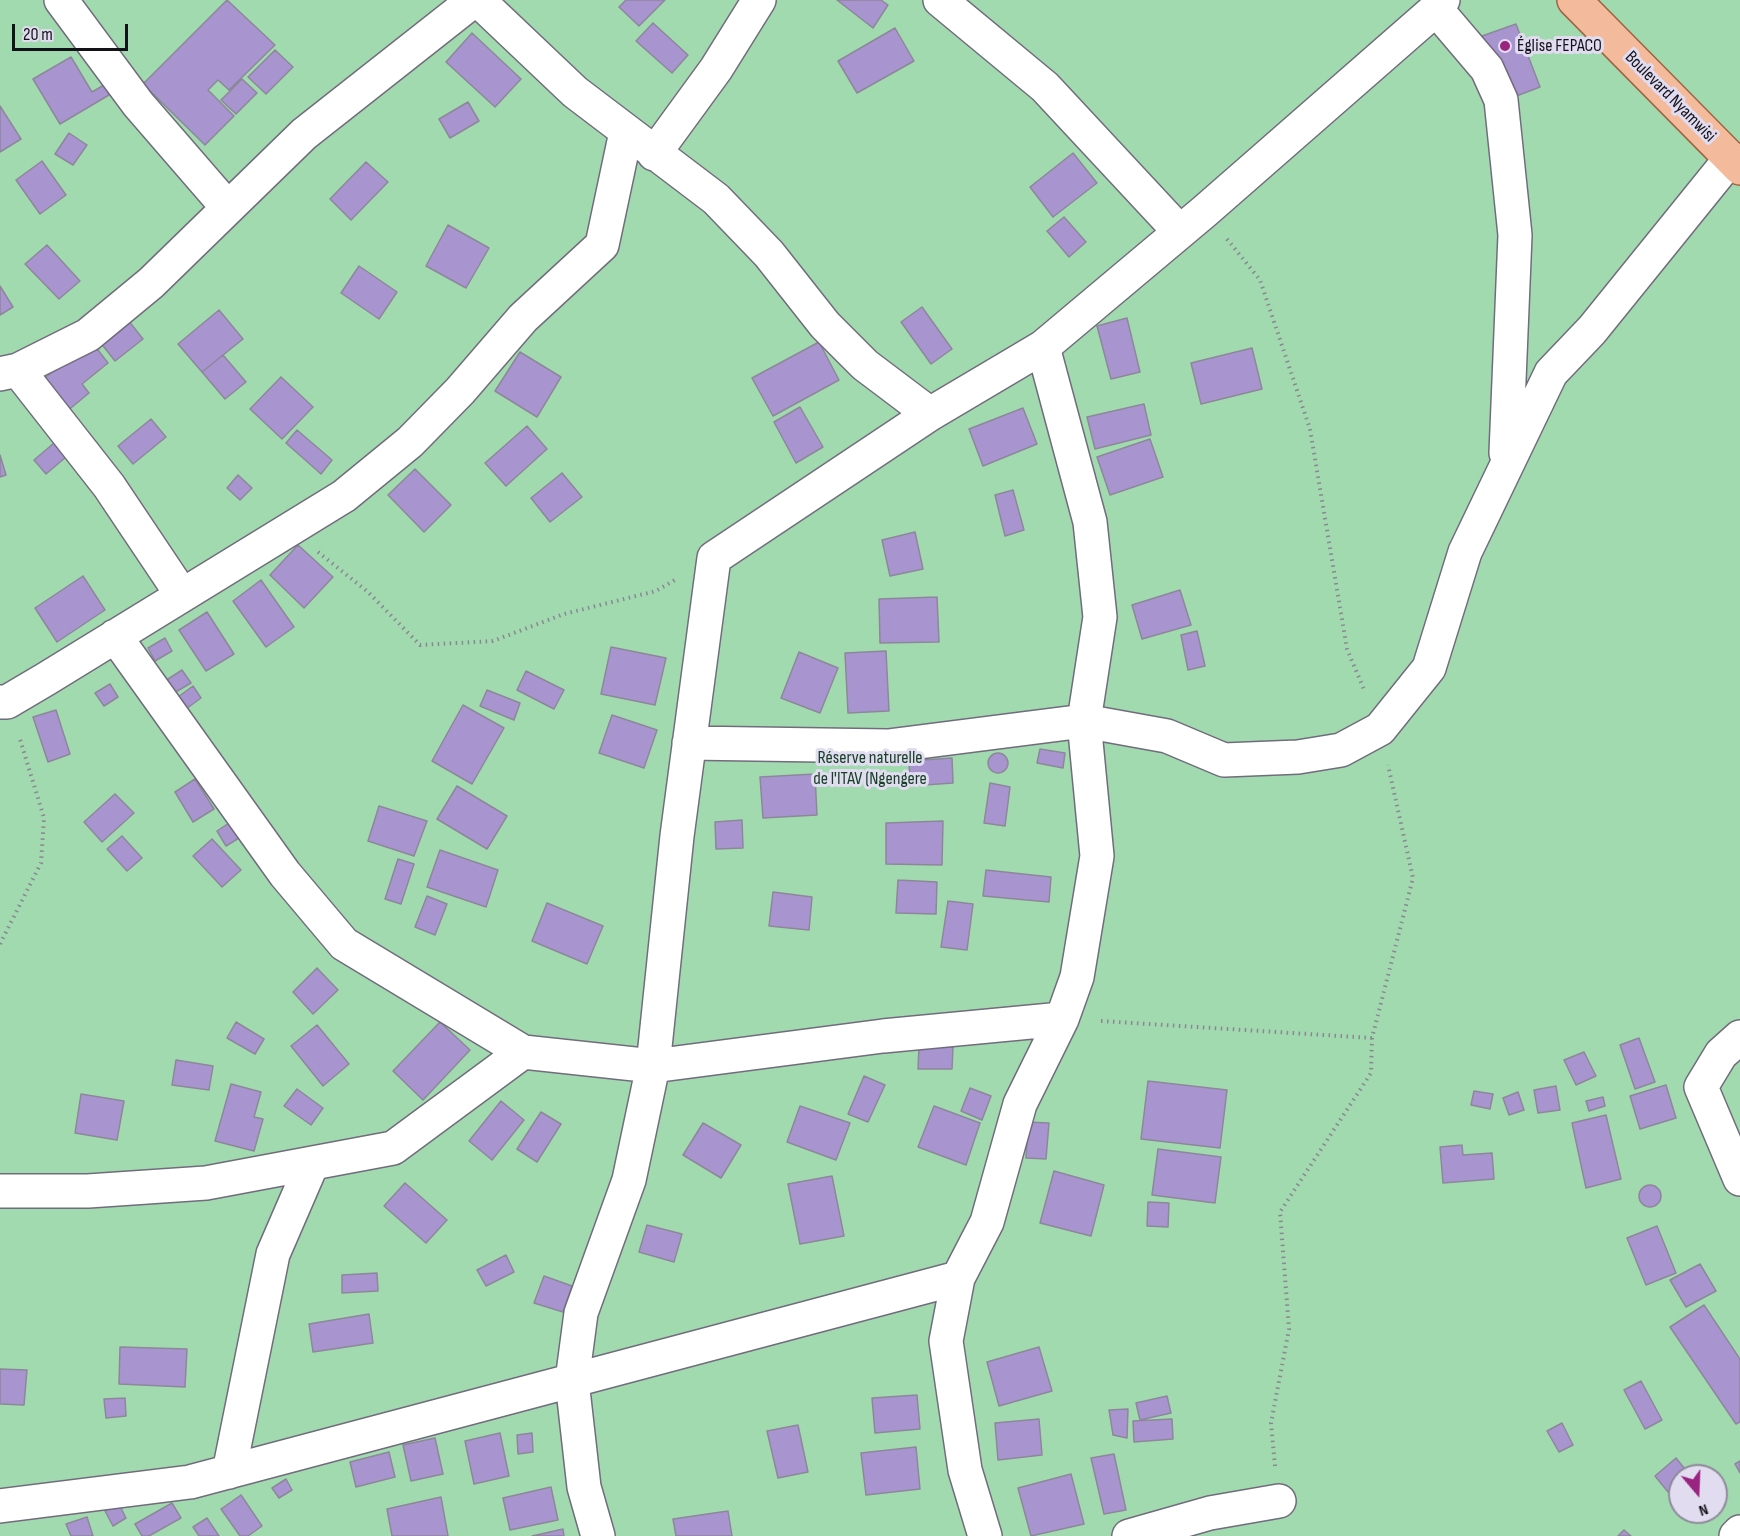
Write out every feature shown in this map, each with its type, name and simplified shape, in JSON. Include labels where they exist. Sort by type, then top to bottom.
[{"type":"main road","name":"Boulevard Nyamwisi","points":[[1574,0],[1736,163]]},
{"type":"street","points":[[61,0],[138,104],[228,208]]},
{"type":"street","points":[[182,596],[109,486],[9,372],[88,334],[151,283],[304,135],[476,0],[575,92],[716,199],[769,254],[825,325],[865,365],[930,414]]},
{"type":"street","points":[[654,154],[716,69],[759,0]]},
{"type":"street","points":[[939,0],[1045,87],[1180,231]]},
{"type":"street","points":[[598,1536],[584,1487],[572,1381],[581,1313],[629,1180],[653,1066],[689,743],[714,558],[930,414],[1043,347],[1205,211],[1439,4],[1487,69],[1501,99],[1515,235],[1505,472]]},
{"type":"street","points":[[3,702],[182,596],[344,496],[410,442],[460,391],[523,318],[602,245],[626,132]]},
{"type":"street","points":[[689,743],[888,746],[1084,721],[1167,736],[1224,760],[1298,757],[1341,750],[1380,729],[1429,668],[1465,552],[1551,373],[1592,330],[1736,163]]},
{"type":"street","points":[[985,1536],[965,1470],[946,1341],[958,1278],[987,1222],[1020,1104],[1062,1019],[1077,977],[1097,855],[1084,721],[1100,617],[1092,534],[1043,347]]},
{"type":"street","points":[[115,636],[285,874],[344,945],[523,1052],[653,1066],[883,1036],[1062,1019]]},
{"type":"street","points":[[1740,1037],[1721,1053],[1701,1087],[1740,1179]]},
{"type":"street","points":[[0,1191],[88,1191],[206,1183],[393,1148],[523,1052]]},
{"type":"street","points":[[229,1472],[273,1254],[312,1164]]},
{"type":"street","points":[[0,1506],[190,1482],[958,1278]]},
{"type":"street","points":[[1129,1536],[1210,1513],[1279,1501]]},
{"type":"street","points":[[1736,1536],[1740,1532]]},
{"type":"path","points":[[1205,211],[1260,280],[1310,429],[1347,649],[1380,729],[1413,878],[1372,1038],[1371,1073],[1280,1212],[1289,1329],[1271,1423],[1279,1501]]},
{"type":"path","points":[[289,529],[368,592],[420,645],[493,641],[564,614],[656,591],[714,558]]},
{"type":"path","points":[[0,944],[41,863],[44,818],[3,702]]},
{"type":"path","points":[[1062,1019],[1372,1038]]},
{"type":"green space","name":"Réserve naturelle de l'ITAV (Ngengere","points":[[0,0],[1740,0],[1740,1536],[0,1536]]},
{"type":"building","points":[[227,0],[275,45],[229,90],[218,80],[208,90],[234,116],[205,145],[143,84]]},
{"type":"building","points":[[626,0],[665,0],[639,26],[619,7]]},
{"type":"building","points":[[837,0],[881,0],[888,5],[873,28]]},
{"type":"building","points":[[653,23],[688,55],[672,73],[636,41]]},
{"type":"building","points":[[1516,24],[1540,87],[1506,100],[1482,36]]},
{"type":"building","points":[[895,28],[914,61],[857,93],[838,61]]},
{"type":"building","points":[[472,33],[521,79],[495,107],[446,62]]},
{"type":"building","points":[[275,50],[293,67],[266,94],[248,77]]},
{"type":"building","points":[[71,57],[92,92],[104,85],[109,95],[60,124],[33,79]]},
{"type":"building","points":[[242,79],[257,93],[236,114],[221,100]]},
{"type":"building","points":[[468,102],[479,121],[450,138],[439,119]]},
{"type":"building","points":[[0,106],[21,139],[0,152]]},
{"type":"building","points":[[69,133],[87,145],[73,165],[55,154]]},
{"type":"building","points":[[1073,153],[1097,183],[1053,217],[1030,187]]},
{"type":"building","points":[[42,161],[66,195],[40,214],[16,180]]},
{"type":"building","points":[[366,162],[388,182],[351,220],[330,199]]},
{"type":"building","points":[[1064,217],[1086,242],[1069,257],[1047,231]]},
{"type":"building","points":[[448,225],[489,248],[466,288],[426,266]]},
{"type":"building","points":[[47,245],[80,281],[59,299],[25,264]]},
{"type":"building","points":[[359,266],[397,292],[379,319],[341,293]]},
{"type":"building","points":[[0,286],[13,307],[0,315]]},
{"type":"building","points":[[922,307],[952,349],[931,364],[901,322]]},
{"type":"building","points":[[219,310],[243,339],[202,372],[178,344]]},
{"type":"building","points":[[124,315],[143,339],[115,361],[96,337]]},
{"type":"building","points":[[1127,318],[1140,372],[1111,379],[1097,326]]},
{"type":"building","points":[[91,341],[108,363],[82,384],[89,393],[66,412],[41,381]]},
{"type":"building","points":[[819,342],[839,380],[773,416],[752,378]]},
{"type":"building","points":[[1252,348],[1262,389],[1201,404],[1191,363]]},
{"type":"building","points":[[520,352],[561,377],[537,417],[495,391]]},
{"type":"building","points":[[223,355],[246,382],[225,399],[202,372]]},
{"type":"building","points":[[281,377],[313,407],[282,439],[250,409]]},
{"type":"building","points":[[1144,404],[1151,435],[1095,449],[1087,417]]},
{"type":"building","points":[[800,407],[823,447],[796,463],[774,422]]},
{"type":"building","points":[[1023,408],[1037,444],[983,466],[969,429]]},
{"type":"building","points":[[151,419],[166,437],[133,464],[118,446]]},
{"type":"building","points":[[527,426],[547,449],[506,486],[485,463]]},
{"type":"building","points":[[297,430],[332,460],[321,474],[286,443]]},
{"type":"building","points":[[1150,439],[1163,477],[1110,495],[1097,457]]},
{"type":"building","points":[[54,443],[66,457],[46,474],[34,460]]},
{"type":"building","points":[[0,455],[6,475],[0,477]]},
{"type":"building","points":[[415,469],[451,505],[424,532],[388,495]]},
{"type":"building","points":[[562,473],[582,497],[550,522],[531,498]]},
{"type":"building","points":[[238,475],[252,488],[240,500],[227,488]]},
{"type":"building","points":[[1013,490],[1024,530],[1005,536],[995,495]]},
{"type":"building","points":[[915,532],[923,569],[890,576],[882,540]]},
{"type":"building","points":[[298,545],[333,577],[304,608],[270,575]]},
{"type":"building","points":[[83,576],[105,610],[57,642],[35,608]]},
{"type":"building","points":[[261,580],[294,627],[266,647],[233,601]]},
{"type":"building","points":[[1180,590],[1191,625],[1142,639],[1132,605]]},
{"type":"building","points":[[937,597],[939,642],[880,643],[879,599]]},
{"type":"building","points":[[207,612],[234,654],[206,671],[179,630]]},
{"type":"building","points":[[1197,631],[1205,666],[1188,670],[1181,635]]},
{"type":"building","points":[[165,638],[172,651],[155,661],[148,648]]},
{"type":"building","points":[[611,647],[666,658],[655,705],[601,694]]},
{"type":"building","points":[[886,651],[889,711],[848,713],[845,653]]},
{"type":"building","points":[[799,652],[838,668],[820,713],[781,698]]},
{"type":"building","points":[[182,670],[191,683],[174,693],[165,681]]},
{"type":"building","points":[[526,671],[564,690],[554,709],[517,690]]},
{"type":"building","points":[[110,684],[118,697],[104,706],[95,693]]},
{"type":"building","points":[[193,686],[201,698],[186,709],[178,697]]},
{"type":"building","points":[[487,690],[520,703],[514,720],[480,706]]},
{"type":"building","points":[[463,705],[504,728],[472,784],[432,761]]},
{"type":"building","points":[[56,710],[70,754],[48,762],[33,717]]},
{"type":"building","points":[[612,715],[657,730],[644,768],[599,753]]},
{"type":"building","points":[[1040,749],[1065,753],[1063,768],[1037,763]]},
{"type":"building","points":[[998,753],[1005,756],[1008,763],[1005,770],[998,773],[991,770],[988,763],[991,756]]},
{"type":"building","points":[[952,758],[953,783],[910,786],[909,761]]},
{"type":"building","points":[[815,774],[817,815],[763,818],[760,777]]},
{"type":"building","points":[[195,779],[214,809],[193,822],[175,792]]},
{"type":"building","points":[[990,783],[1010,787],[1005,826],[984,823]]},
{"type":"building","points":[[457,786],[507,816],[487,849],[437,819]]},
{"type":"building","points":[[115,794],[134,813],[102,842],[84,822]]},
{"type":"building","points":[[379,806],[427,821],[414,856],[368,841]]},
{"type":"building","points":[[742,820],[743,848],[716,849],[715,822]]},
{"type":"building","points":[[943,821],[942,865],[886,864],[886,823]]},
{"type":"building","points":[[229,823],[239,838],[226,846],[217,831]]},
{"type":"building","points":[[122,836],[142,858],[127,871],[107,849]]},
{"type":"building","points":[[212,839],[241,870],[222,887],[193,856]]},
{"type":"building","points":[[440,850],[498,870],[486,907],[427,887]]},
{"type":"building","points":[[398,859],[414,864],[401,904],[385,899]]},
{"type":"building","points":[[986,870],[1051,877],[1049,902],[983,896]]},
{"type":"building","points":[[898,880],[937,882],[936,914],[896,913]]},
{"type":"building","points":[[773,892],[812,897],[809,930],[769,926]]},
{"type":"building","points":[[427,896],[447,904],[435,935],[415,927]]},
{"type":"building","points":[[948,901],[973,904],[967,950],[941,947]]},
{"type":"building","points":[[547,903],[603,926],[587,964],[532,941]]},
{"type":"building","points":[[317,968],[338,990],[313,1014],[293,992]]},
{"type":"building","points":[[236,1022],[264,1039],[255,1054],[227,1038]]},
{"type":"building","points":[[440,1022],[470,1050],[423,1100],[393,1071]]},
{"type":"building","points":[[317,1025],[349,1064],[323,1086],[291,1046]]},
{"type":"building","points":[[1639,1038],[1655,1082],[1635,1089],[1620,1045]]},
{"type":"building","points":[[919,1046],[953,1047],[952,1069],[918,1069]]},
{"type":"building","points":[[1584,1052],[1596,1076],[1576,1085],[1564,1060]]},
{"type":"building","points":[[176,1060],[213,1066],[209,1090],[172,1085]]},
{"type":"building","points":[[864,1076],[885,1085],[868,1122],[848,1114]]},
{"type":"building","points":[[1148,1081],[1227,1090],[1220,1148],[1141,1139]]},
{"type":"building","points":[[231,1084],[261,1092],[254,1117],[263,1119],[254,1151],[215,1141]]},
{"type":"building","points":[[1666,1085],[1676,1118],[1640,1129],[1630,1096]]},
{"type":"building","points":[[1556,1086],[1560,1110],[1538,1113],[1534,1090]]},
{"type":"building","points":[[970,1088],[991,1096],[982,1120],[961,1111]]},
{"type":"building","points":[[297,1089],[323,1108],[311,1125],[284,1106]]},
{"type":"building","points":[[1474,1091],[1493,1094],[1490,1109],[1471,1105]]},
{"type":"building","points":[[1518,1092],[1524,1110],[1509,1115],[1503,1098]]},
{"type":"building","points":[[81,1094],[124,1101],[117,1140],[75,1133]]},
{"type":"building","points":[[1603,1097],[1605,1106],[1589,1111],[1586,1101]]},
{"type":"building","points":[[501,1101],[524,1120],[492,1160],[469,1141]]},
{"type":"building","points":[[800,1106],[850,1123],[836,1160],[787,1142]]},
{"type":"building","points":[[934,1106],[980,1123],[966,1165],[918,1147]]},
{"type":"building","points":[[541,1112],[561,1124],[537,1162],[517,1149]]},
{"type":"building","points":[[1606,1115],[1621,1179],[1586,1188],[1572,1123]]},
{"type":"building","points":[[1028,1122],[1049,1123],[1046,1159],[1026,1158]]},
{"type":"building","points":[[703,1123],[741,1145],[721,1178],[683,1155]]},
{"type":"building","points":[[1462,1145],[1463,1155],[1492,1153],[1494,1179],[1443,1183],[1440,1147]]},
{"type":"building","points":[[1158,1149],[1221,1157],[1215,1203],[1152,1195]]},
{"type":"building","points":[[1054,1171],[1104,1185],[1091,1236],[1040,1223]]},
{"type":"building","points":[[832,1176],[844,1236],[800,1244],[788,1184]]},
{"type":"building","points":[[405,1183],[447,1220],[426,1243],[384,1206]]},
{"type":"building","points":[[1650,1185],[1658,1188],[1661,1196],[1658,1204],[1650,1207],[1642,1204],[1639,1196],[1642,1188]]},
{"type":"building","points":[[1148,1202],[1169,1203],[1168,1227],[1147,1226]]},
{"type":"building","points":[[647,1225],[682,1234],[674,1262],[639,1252]]},
{"type":"building","points":[[1657,1226],[1676,1273],[1646,1285],[1627,1238]]},
{"type":"building","points":[[506,1255],[514,1272],[486,1286],[477,1270]]},
{"type":"building","points":[[1700,1264],[1716,1291],[1686,1307],[1670,1280]]},
{"type":"building","points":[[377,1273],[378,1291],[342,1293],[342,1275]]},
{"type":"building","points":[[544,1276],[572,1286],[563,1312],[534,1303]]},
{"type":"building","points":[[1704,1305],[1740,1359],[1740,1422],[1736,1424],[1670,1327]]},
{"type":"building","points":[[369,1314],[373,1343],[313,1352],[309,1324]]},
{"type":"building","points":[[120,1347],[187,1349],[185,1387],[119,1384]]},
{"type":"building","points":[[1039,1347],[1052,1391],[999,1406],[987,1362]]},
{"type":"building","points":[[0,1369],[27,1370],[24,1405],[0,1404]]},
{"type":"building","points":[[1641,1381],[1662,1420],[1645,1429],[1624,1390]]},
{"type":"building","points":[[917,1395],[920,1429],[875,1433],[872,1398]]},
{"type":"building","points":[[1167,1396],[1171,1413],[1140,1420],[1136,1403]]},
{"type":"building","points":[[125,1398],[126,1416],[106,1418],[104,1399]]},
{"type":"building","points":[[1128,1409],[1127,1438],[1113,1435],[1109,1410]]},
{"type":"building","points":[[1039,1419],[1042,1455],[998,1460],[995,1423]]},
{"type":"building","points":[[1172,1419],[1173,1439],[1134,1442],[1133,1421]]},
{"type":"building","points":[[1562,1423],[1573,1445],[1559,1452],[1547,1431]]},
{"type":"building","points":[[798,1425],[808,1472],[778,1478],[767,1431]]},
{"type":"building","points":[[500,1433],[509,1476],[474,1484],[465,1441]]},
{"type":"building","points":[[532,1433],[533,1452],[518,1454],[517,1435]]},
{"type":"building","points":[[435,1438],[443,1474],[411,1481],[403,1445]]},
{"type":"building","points":[[916,1447],[920,1489],[866,1495],[861,1453]]},
{"type":"building","points":[[389,1452],[395,1477],[356,1487],[350,1462]]},
{"type":"building","points":[[1114,1454],[1126,1510],[1104,1514],[1091,1458]]},
{"type":"building","points":[[1676,1458],[1681,1464],[1669,1464]]},
{"type":"building","points":[[1740,1461],[1740,1473],[1735,1464]]},
{"type":"building","points":[[1668,1465],[1668,1492],[1655,1476]]},
{"type":"building","points":[[1071,1474],[1084,1524],[1031,1536],[1018,1488]]},
{"type":"building","points":[[286,1479],[292,1490],[279,1498],[272,1488]]},
{"type":"building","points":[[551,1487],[558,1520],[510,1530],[503,1498]]},
{"type":"building","points":[[241,1495],[262,1526],[248,1536],[240,1536],[221,1509]]},
{"type":"building","points":[[441,1497],[448,1536],[392,1536],[387,1509]]},
{"type":"building","points":[[172,1503],[181,1518],[149,1536],[142,1536],[135,1524]]},
{"type":"building","points":[[119,1504],[126,1518],[113,1526],[105,1511]]},
{"type":"building","points":[[728,1511],[732,1536],[676,1536],[673,1519]]},
{"type":"building","points":[[87,1517],[93,1536],[71,1536],[66,1524]]},
{"type":"building","points":[[207,1518],[219,1536],[199,1536],[193,1527]]},
{"type":"building","points":[[563,1529],[564,1536],[532,1536]]},
{"type":"building","points":[[1624,1530],[1631,1536],[1618,1536]]},
{"type":"place","name":"Église FEPACO","points":[[1505,46]]}]
